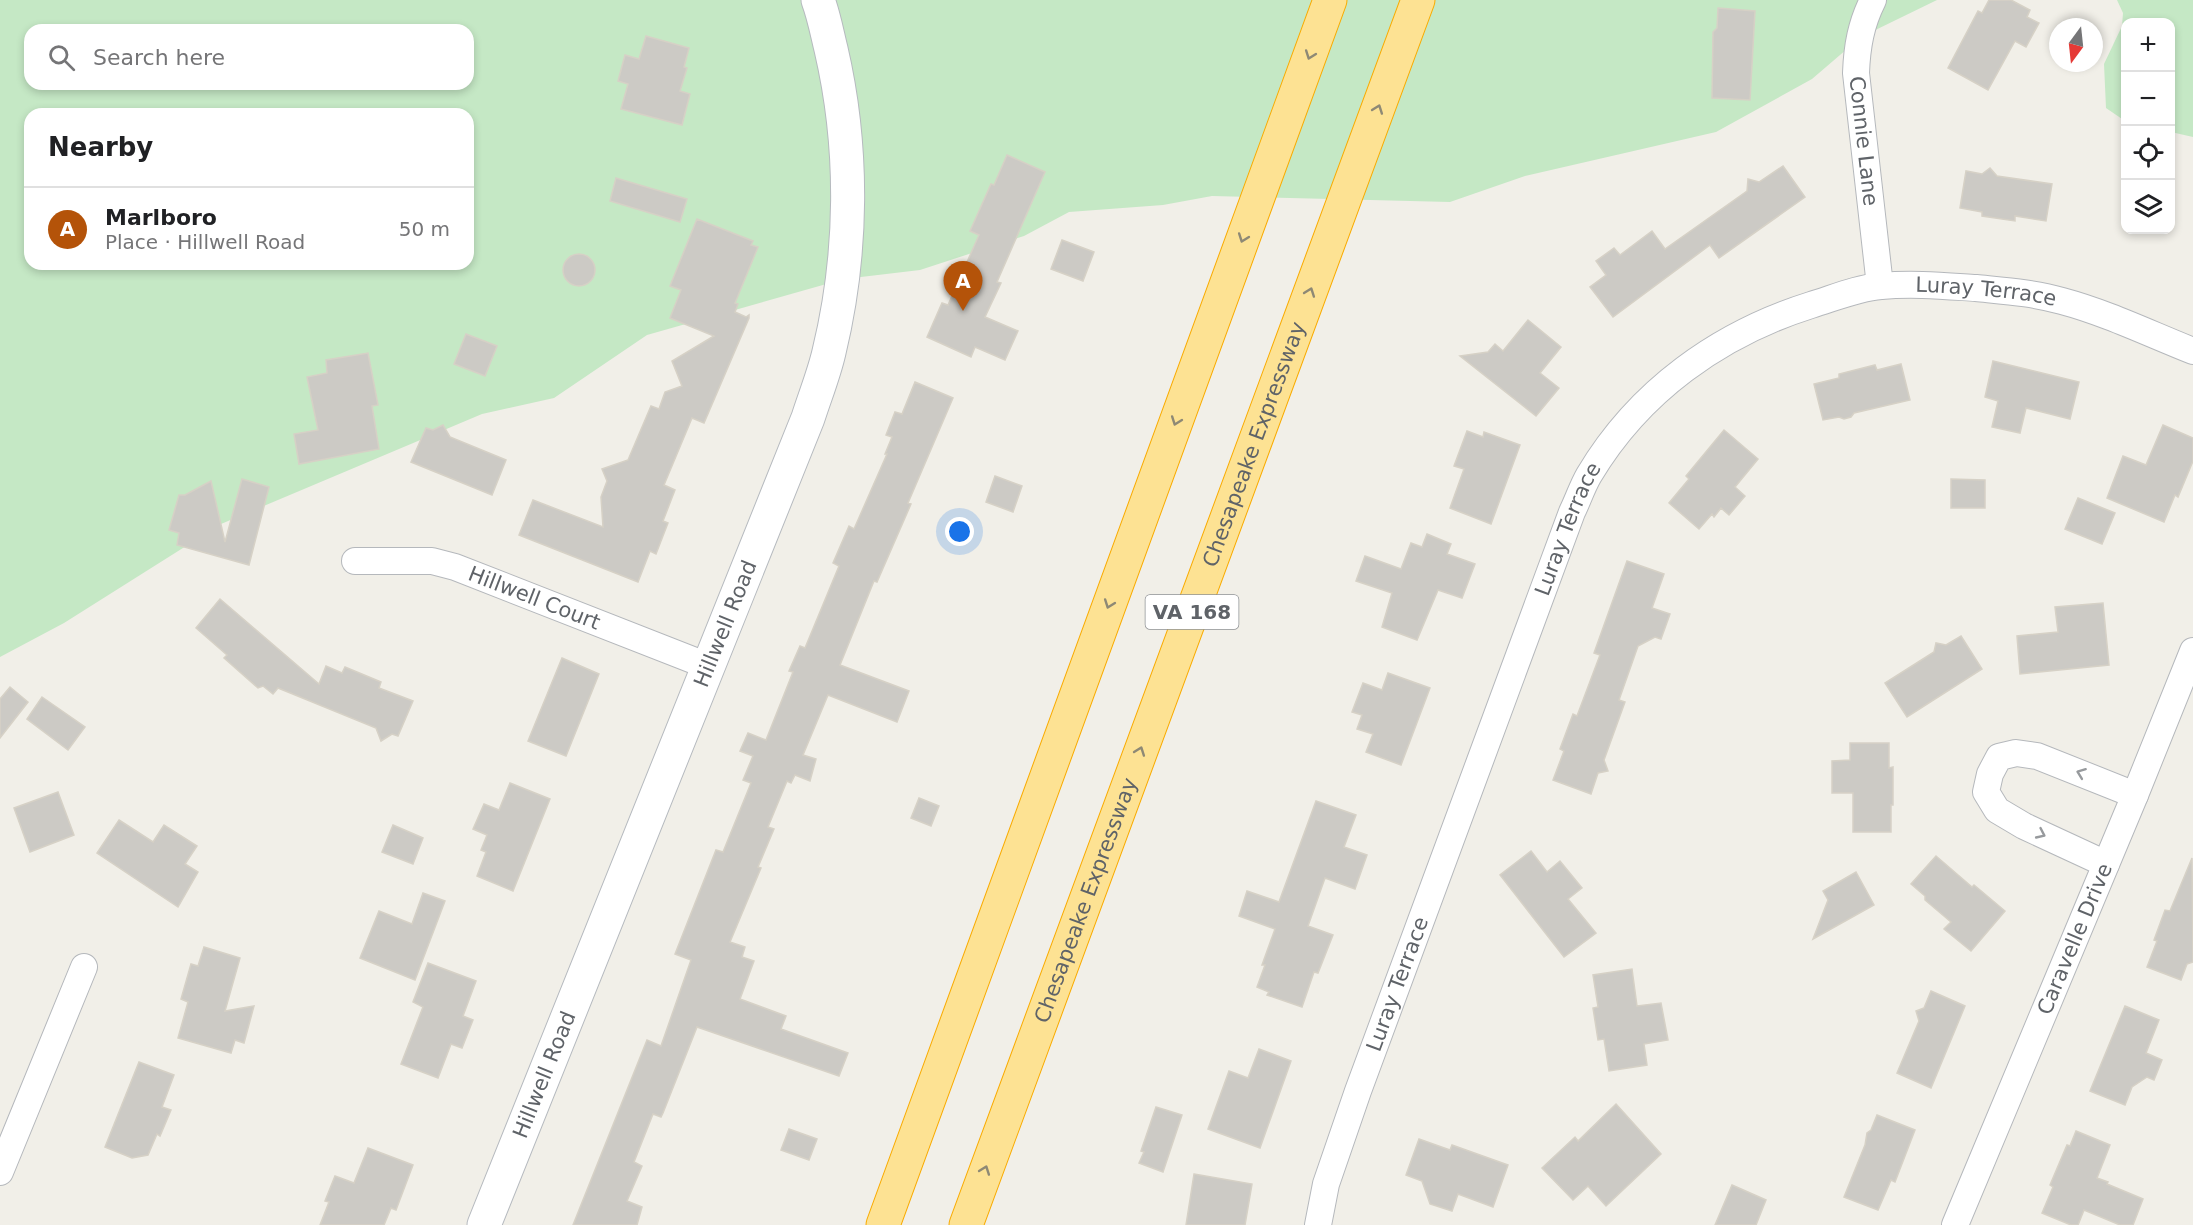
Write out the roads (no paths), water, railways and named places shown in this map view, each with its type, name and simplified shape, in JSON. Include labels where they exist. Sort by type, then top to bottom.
[{"type":"highway","name":"VA 168","points":[[883,1225],[1330,0]]},
{"type":"highway","name":"Chesapeake Expressway","points":[[966,1225],[1418,0]]},
{"type":"street","name":"Hillwell Road","points":[[484,1225],[808,418],[829,353],[843,277],[848,198],[847,148],[839,84],[818,0]]},
{"type":"street","name":"Connie Lane","points":[[1873,0],[1858,41],[1856,73],[1880,286]]},
{"type":"street","name":"Luray Terrace","points":[[1318,1225],[1326,1184],[1358,1091],[1572,512],[1589,475],[1629,420],[1671,378],[1694,361],[1741,333],[1782,314],[1862,289],[1880,286],[1965,287],[2012,291],[2061,300],[2193,351]]},
{"type":"street","name":"Hillwell Court","points":[[355,561],[432,561],[455,567],[708,666]]},
{"type":"street","name":"Caravelle Drive","points":[[1955,1225],[2193,651]]},
{"type":"street","points":[[2106,864],[2024,826],[1997,810],[1986,792],[1990,774],[1999,757],[2016,753],[2037,756],[2135,795]]},
{"type":"street","points":[[0,1172],[84,967]]},
{"type":"place","name":"Marlboro","points":[[963,311]]}]
